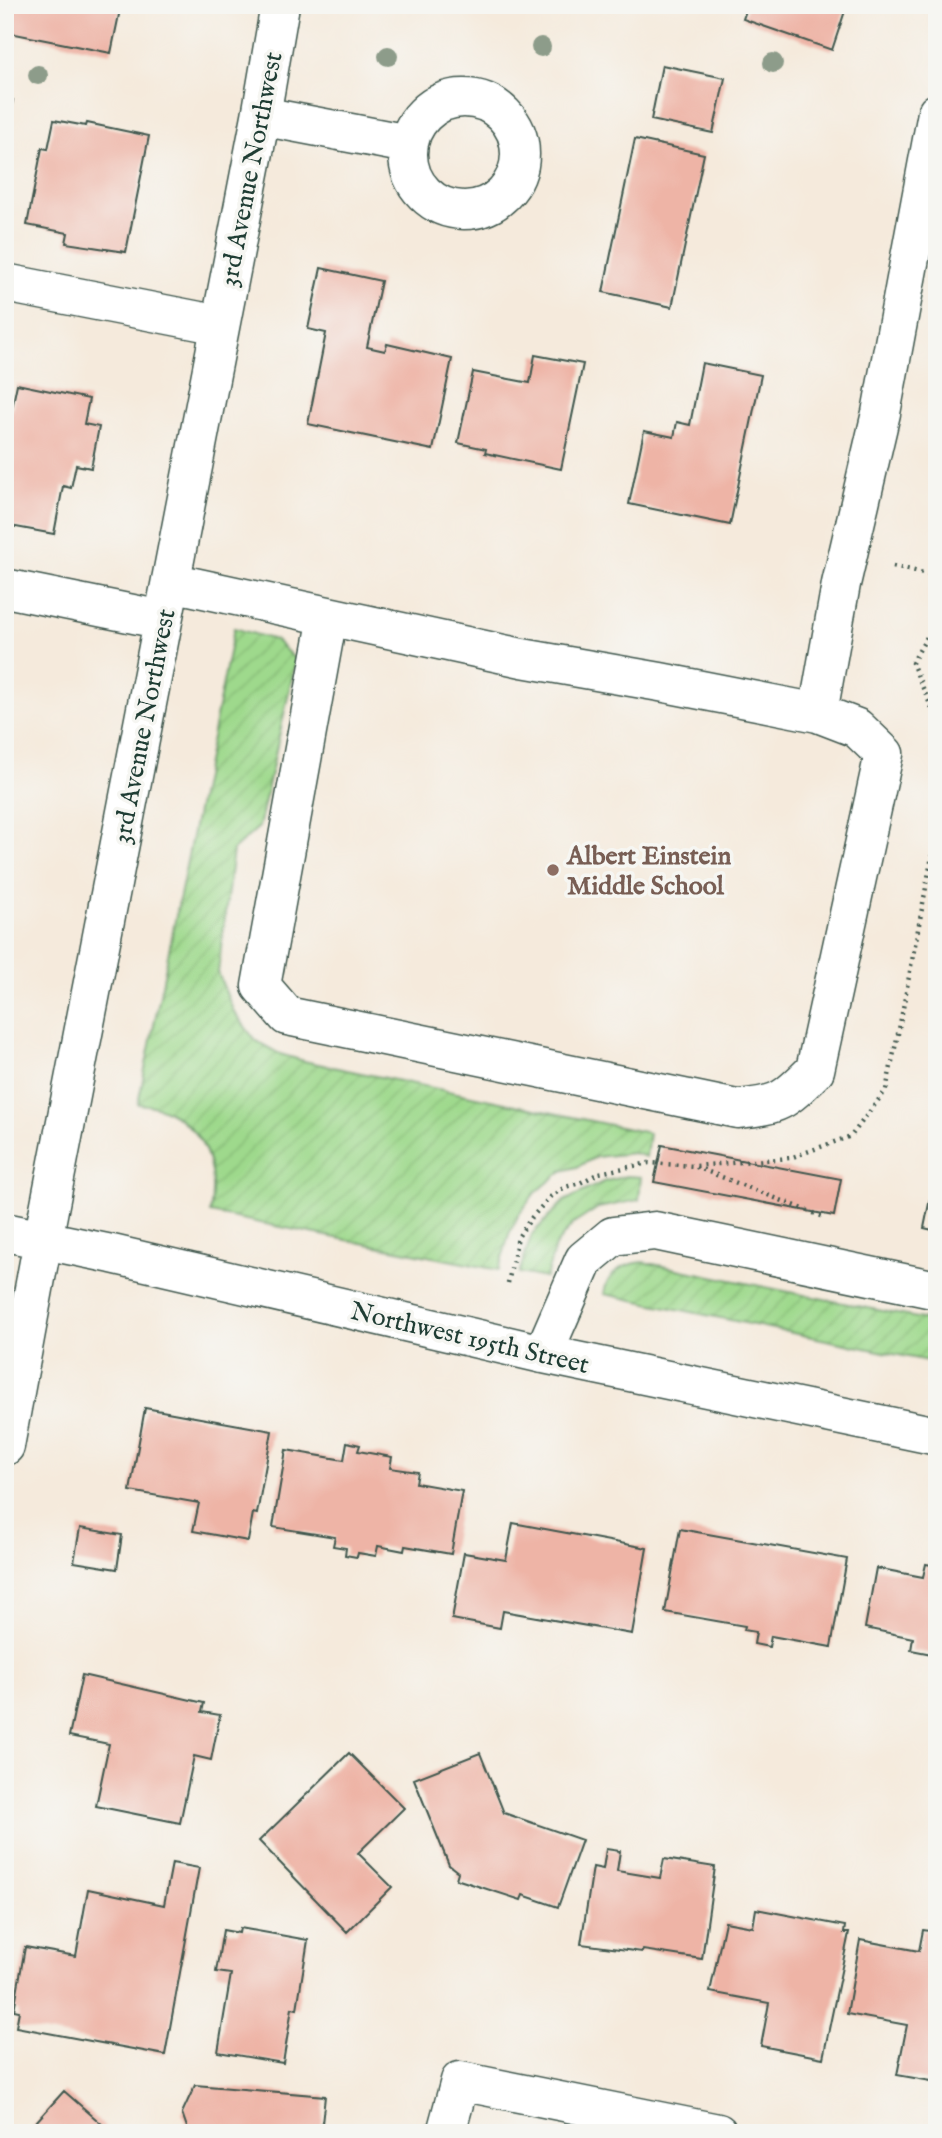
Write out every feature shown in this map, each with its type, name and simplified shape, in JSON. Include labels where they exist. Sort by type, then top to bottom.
[{"type":"street","name":"3rd Avenue Northwest","points":[[5,1446],[261,116],[280,5]]},
{"type":"street","points":[[818,713],[841,584],[881,413],[937,113]]},
{"type":"street","points":[[261,116],[408,144]]},
{"type":"street","points":[[5,283],[220,325]]},
{"type":"street","points":[[171,582],[522,658],[818,713],[857,728],[884,754],[815,1070],[789,1096],[769,1106],[737,1110],[287,1016],[261,986],[328,616]]},
{"type":"street","points":[[5,588],[163,620]]},
{"type":"street","points":[[543,1354],[584,1261],[613,1236],[655,1231],[937,1290]]},
{"type":"street","name":"Northwest 195th Street","points":[[5,1232],[543,1354],[937,1436]]},
{"type":"street","points":[[446,2133],[460,2081],[718,2133]]},
{"type":"path","points":[[889,565],[937,576]]},
{"type":"path","points":[[937,619],[912,663],[937,720]]},
{"type":"path","points":[[695,1166],[835,1221]]},
{"type":"green space","points":[[234,628],[275,640],[296,660],[259,827],[233,850],[218,973],[233,1010],[255,1040],[280,1054],[304,1061],[649,1133],[646,1157],[634,1153],[596,1157],[562,1171],[534,1194],[509,1234],[499,1270],[210,1213],[210,1167],[200,1140],[180,1119],[165,1110],[138,1104]]},
{"type":"green space","points":[[626,1176],[641,1177],[639,1200],[598,1208],[572,1225],[555,1246],[546,1278],[519,1273],[532,1234],[564,1201],[603,1182]]},
{"type":"green space","points":[[643,1262],[937,1322],[937,1363],[604,1294],[612,1275],[623,1267]]},
{"type":"building","points":[[5,5],[121,5],[111,53],[5,32]]},
{"type":"building","points":[[748,5],[847,5],[832,50],[743,19]]},
{"type":"building","points":[[662,65],[725,78],[713,133],[651,120]]},
{"type":"building","points":[[5,98],[13,100],[6,134],[5,134]]},
{"type":"building","points":[[54,120],[86,126],[87,123],[149,136],[126,252],[66,243],[68,233],[27,225],[42,148],[48,149]]},
{"type":"building","points":[[635,139],[704,154],[672,307],[603,292]]},
{"type":"building","points":[[321,268],[381,281],[367,347],[385,351],[387,344],[452,359],[433,450],[308,424],[326,333],[308,329]]},
{"type":"building","points":[[535,355],[583,364],[561,469],[485,453],[486,449],[458,443],[473,372],[530,383]]},
{"type":"building","points":[[702,363],[761,375],[730,525],[629,504],[644,431],[674,437],[677,422],[690,425]]},
{"type":"building","points":[[17,384],[89,399],[84,424],[99,427],[91,468],[76,465],[71,488],[63,486],[54,534],[5,525],[5,442]]},
{"type":"building","points":[[662,1145],[841,1179],[834,1216],[654,1182]]},
{"type":"building","points":[[937,1169],[937,1231],[924,1228]]},
{"type":"building","points":[[145,1408],[272,1431],[257,1514],[253,1513],[248,1541],[193,1531],[199,1503],[130,1491]]},
{"type":"building","points":[[347,1442],[360,1445],[358,1451],[392,1457],[390,1468],[418,1472],[416,1483],[462,1491],[451,1554],[405,1546],[404,1551],[378,1546],[376,1556],[358,1553],[357,1557],[345,1555],[346,1548],[333,1546],[335,1537],[273,1527],[286,1450],[344,1460]]},
{"type":"building","points":[[513,1523],[647,1548],[632,1634],[503,1611],[500,1628],[452,1619],[464,1553],[506,1560]]},
{"type":"building","points":[[80,1528],[122,1535],[117,1569],[74,1562]]},
{"type":"building","points":[[680,1529],[847,1559],[831,1647],[771,1636],[769,1647],[754,1644],[756,1632],[744,1630],[745,1626],[665,1612]]},
{"type":"building","points":[[926,1564],[937,1566],[937,1655],[911,1650],[913,1638],[865,1628],[876,1568],[923,1577]]},
{"type":"building","points":[[82,1675],[204,1703],[202,1712],[220,1715],[211,1760],[194,1756],[180,1823],[96,1806],[109,1744],[69,1736]]},
{"type":"building","points":[[349,1753],[404,1808],[358,1853],[392,1887],[347,1932],[259,1841]]},
{"type":"building","points":[[480,1753],[504,1813],[582,1840],[558,1907],[523,1895],[521,1900],[456,1879],[458,1872],[449,1865],[414,1779]]},
{"type":"building","points":[[606,1849],[620,1851],[617,1871],[660,1878],[664,1859],[715,1867],[702,1959],[581,1944],[593,1867],[603,1869]]},
{"type":"building","points":[[172,1863],[199,1868],[165,2055],[16,2027],[19,2011],[14,2010],[25,1947],[76,1956],[88,1889],[164,1905]]},
{"type":"building","points":[[756,1909],[845,1926],[844,1933],[849,1933],[823,2058],[761,2046],[769,2003],[710,1992],[725,1922],[753,1927]]},
{"type":"building","points":[[240,1928],[308,1940],[297,2009],[292,2008],[283,2063],[218,2052],[231,1974],[216,1972],[223,1930],[239,1933]]},
{"type":"building","points":[[923,1930],[937,1932],[937,2082],[897,2075],[907,2025],[847,2014],[860,1940],[919,1951]]},
{"type":"building","points":[[195,2085],[325,2096],[321,2133],[189,2133],[182,2113]]},
{"type":"building","points":[[64,2091],[112,2133],[26,2133]]},
{"type":"place","name":"Albert Einstein Middle School","points":[[553,870]]}]
